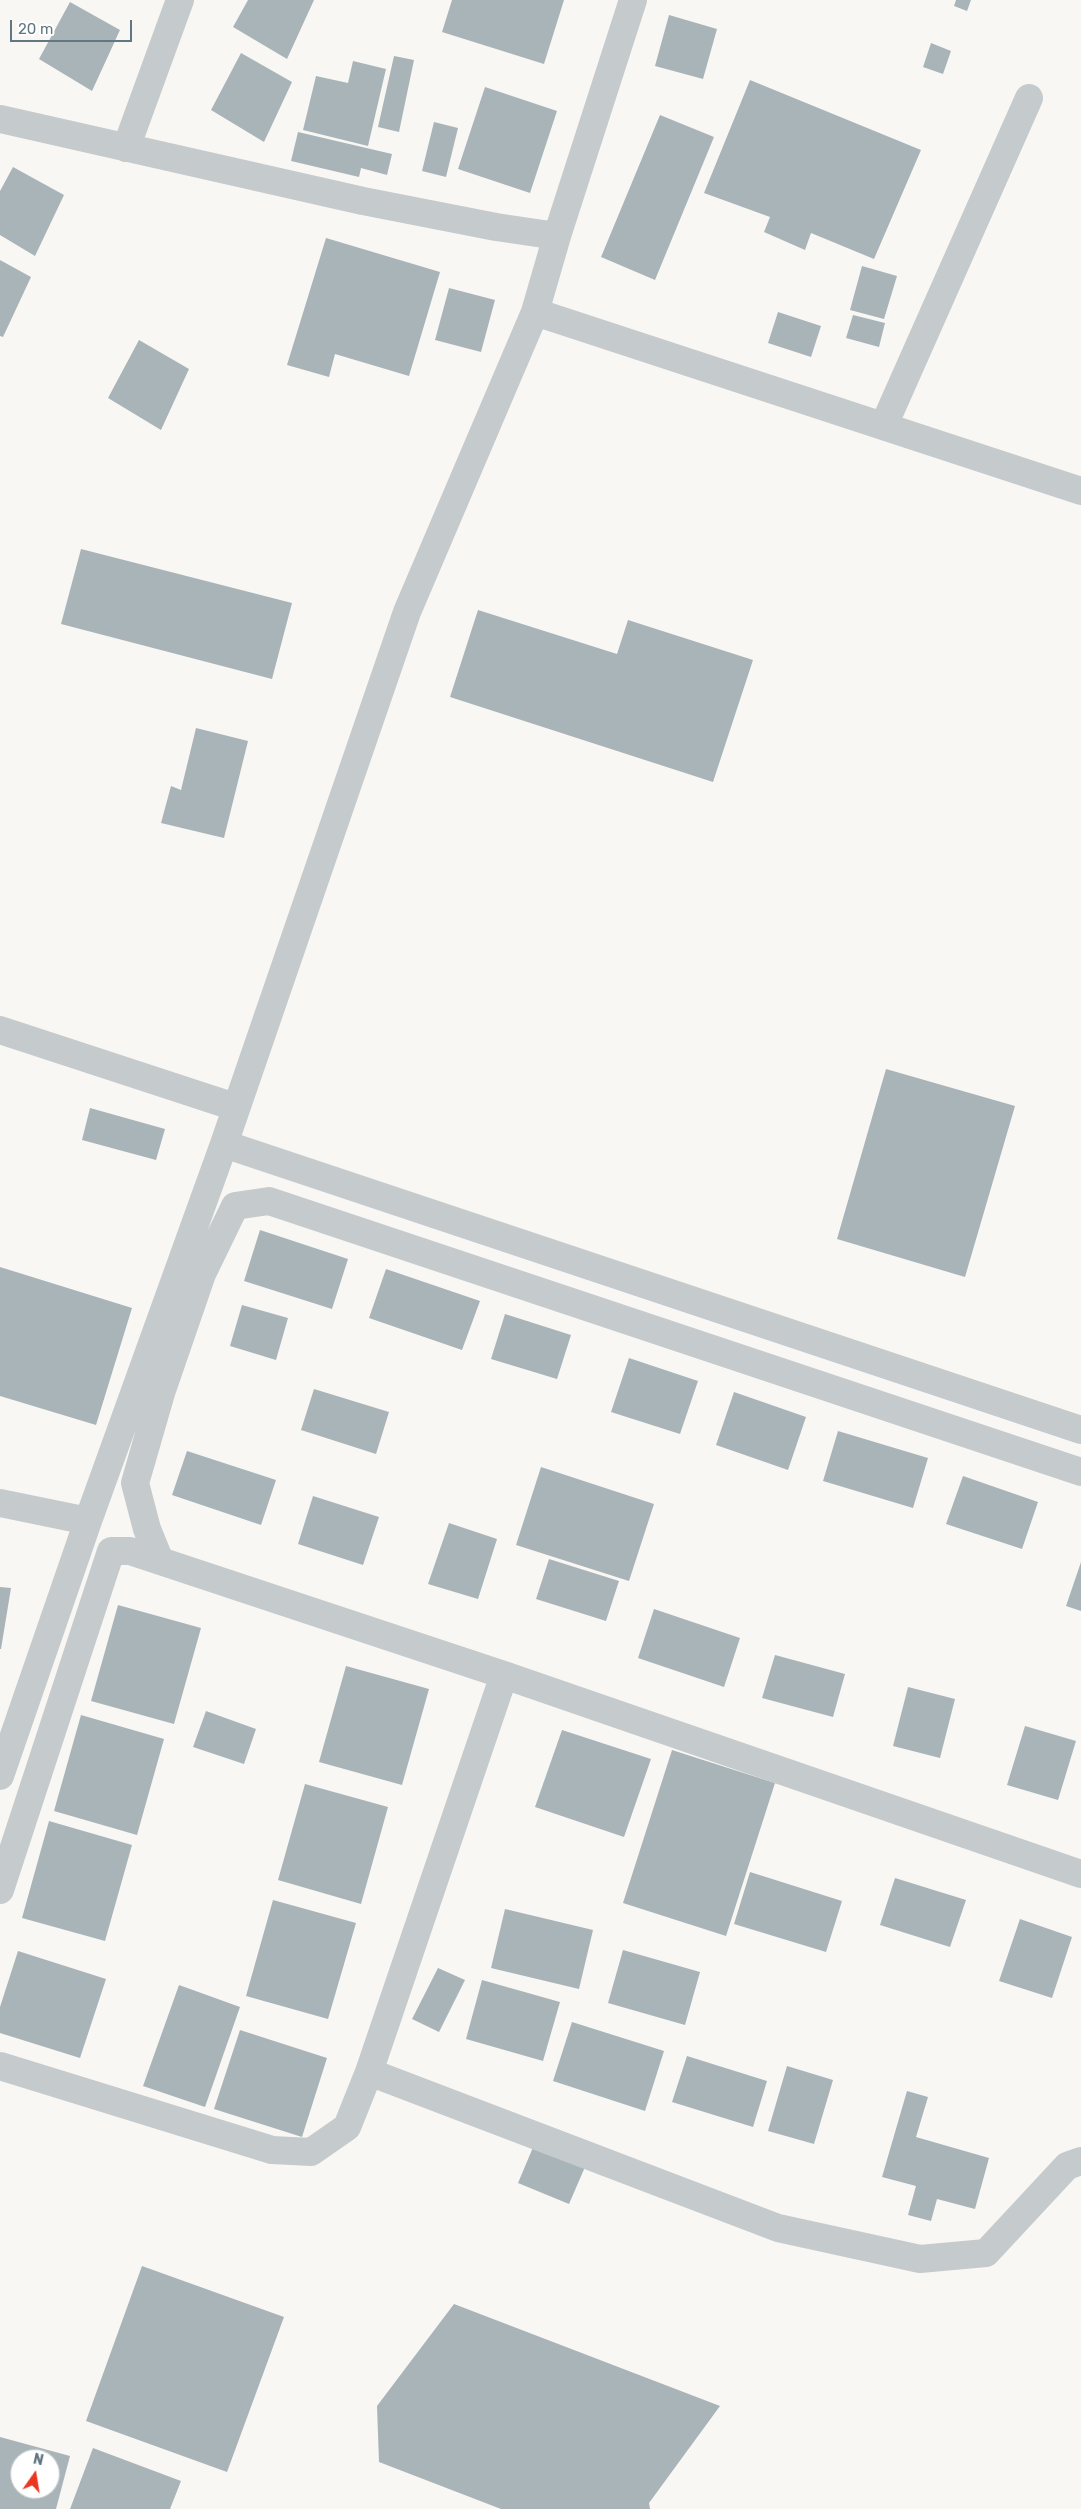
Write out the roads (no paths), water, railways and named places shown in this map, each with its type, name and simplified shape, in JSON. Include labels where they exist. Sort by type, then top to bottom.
[{"type":"street","points":[[126,148],[180,0]]},
{"type":"street","points":[[0,1776],[88,1521],[224,1144],[235,1107],[407,612],[535,312],[557,236],[634,0]]},
{"type":"street","points":[[884,425],[1029,98]]},
{"type":"street","points":[[0,119],[363,201],[496,227],[557,236]]},
{"type":"street","points":[[535,312],[1081,491]]},
{"type":"street","points":[[0,1030],[235,1107]]},
{"type":"street","points":[[224,1144],[1081,1430]]},
{"type":"street","points":[[160,1561],[147,1529],[135,1483],[160,1393],[202,1274],[235,1206],[269,1201],[1081,1472]]},
{"type":"street","points":[[0,1503],[88,1521]]},
{"type":"street","points":[[0,1890],[111,1551],[130,1551],[504,1675],[1081,1874]]},
{"type":"street","points":[[0,2066],[272,2150],[311,2152],[347,2127],[369,2072],[504,1675]]},
{"type":"street","points":[[369,2072],[778,2228],[920,2259],[986,2253],[1067,2166],[1081,2161]]}]
